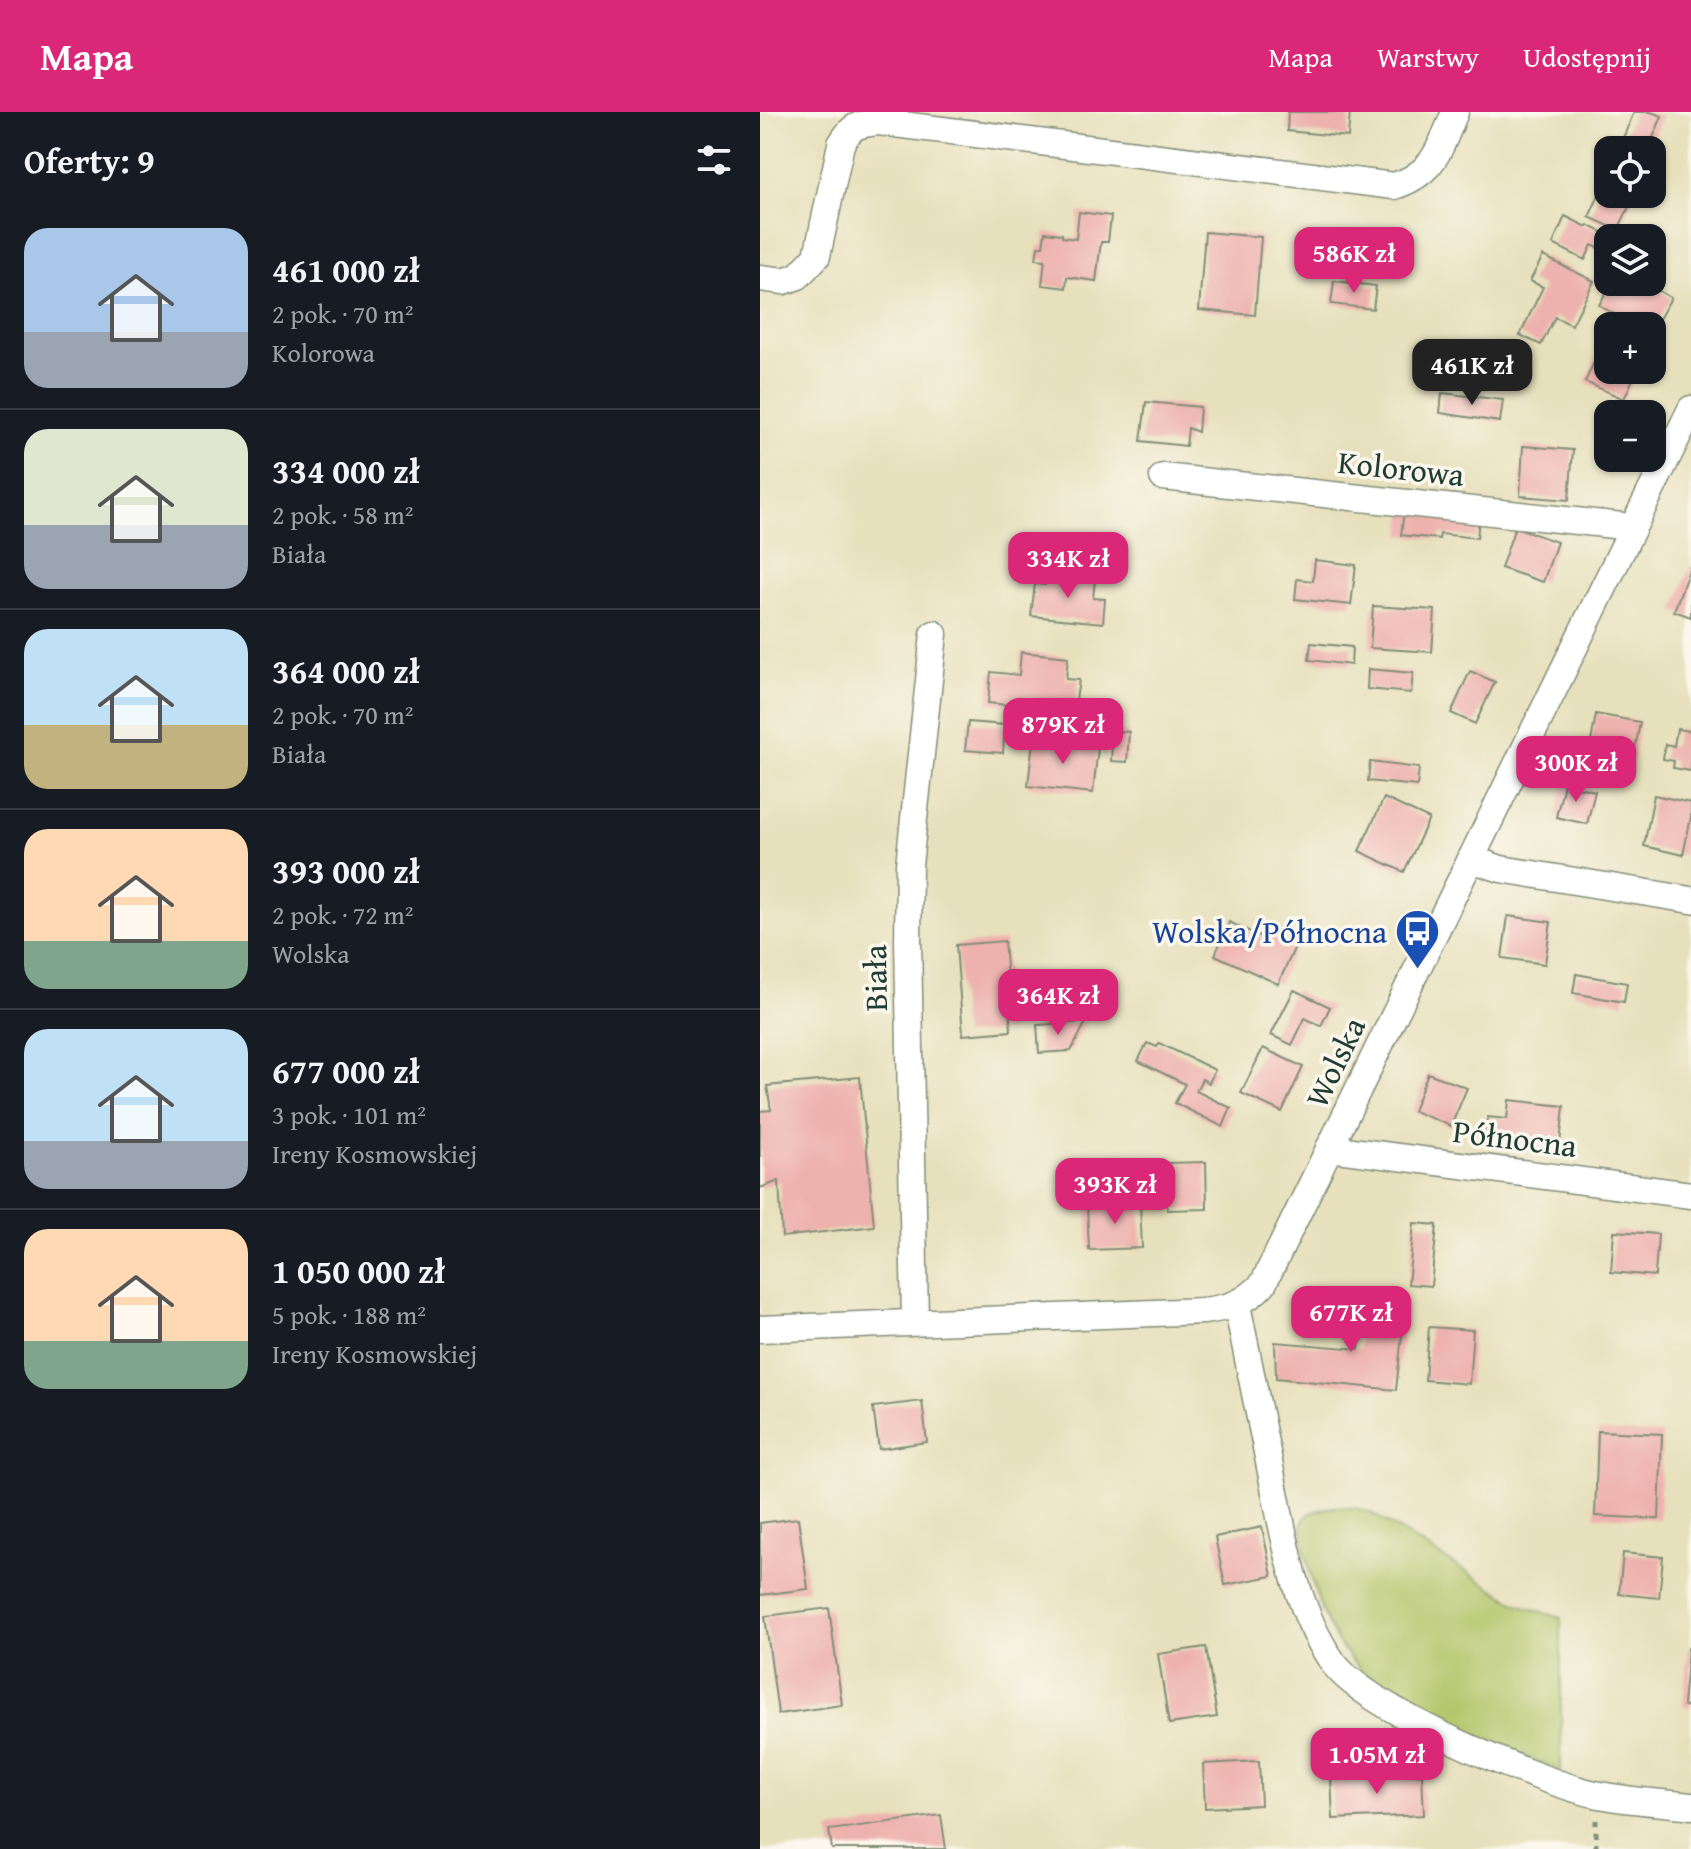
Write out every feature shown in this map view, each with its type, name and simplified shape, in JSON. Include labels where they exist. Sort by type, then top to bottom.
[{"type":"street","points":[[760,278],[784,281],[798,276],[817,256],[836,161],[847,134],[859,124],[878,122],[1394,186],[1419,175],[1431,164],[1455,112]]},
{"type":"street","name":"Wolska","points":[[1237,1305],[1252,1296],[1263,1284],[1632,527],[1689,417]]},
{"type":"street","name":"Kolorowa","points":[[1163,477],[1632,527]]},
{"type":"street","name":"Biała","points":[[915,1322],[909,865],[934,634]]},
{"type":"street","points":[[1471,859],[1491,867],[1691,900]]},
{"type":"street","name":"Północna","points":[[1329,1148],[1691,1195]]},
{"type":"street","points":[[760,1329],[1203,1311],[1237,1305],[1294,1580],[1314,1634],[1334,1665],[1391,1709],[1519,1769],[1596,1795],[1691,1806]]},
{"type":"green space","points":[[1334,1507],[1371,1513],[1518,1604],[1561,1618],[1561,1771],[1421,1711],[1371,1679],[1352,1661],[1334,1636],[1321,1609],[1303,1539],[1305,1518],[1315,1511]]},
{"type":"building","points":[[1288,112],[1350,112],[1348,137],[1287,131]]},
{"type":"building","points":[[1634,112],[1651,112],[1662,116],[1654,136],[1624,136]]},
{"type":"building","points":[[1594,206],[1628,208],[1621,224],[1605,224],[1589,217]]},
{"type":"building","points":[[1079,212],[1111,216],[1108,242],[1101,242],[1096,281],[1067,277],[1066,288],[1042,285],[1045,260],[1036,259],[1038,246],[1043,246],[1045,232],[1076,239]]},
{"type":"building","points":[[1565,216],[1594,228],[1594,246],[1585,260],[1553,244]]},
{"type":"building","points":[[1205,232],[1261,237],[1255,315],[1199,310]]},
{"type":"building","points":[[1543,256],[1594,281],[1572,325],[1555,317],[1541,345],[1520,335],[1543,287],[1530,281]]},
{"type":"building","points":[[1334,281],[1376,286],[1373,309],[1331,304]]},
{"type":"building","points":[[1666,295],[1671,298],[1663,312],[1611,312],[1599,305],[1604,296]]},
{"type":"building","points":[[1594,362],[1594,384],[1631,384],[1624,399],[1585,382]]},
{"type":"building","points":[[1442,393],[1503,400],[1500,422],[1440,413]]},
{"type":"building","points":[[1146,402],[1200,407],[1198,432],[1188,428],[1186,446],[1141,441]]},
{"type":"building","points":[[1523,446],[1573,450],[1569,500],[1520,496]]},
{"type":"building","points":[[1404,510],[1479,518],[1477,538],[1440,534],[1439,539],[1401,535]]},
{"type":"building","points":[[1515,527],[1557,542],[1543,582],[1501,568]]},
{"type":"building","points":[[1315,560],[1356,565],[1351,605],[1295,599],[1297,579],[1313,581]]},
{"type":"building","points":[[1691,564],[1691,617],[1674,611]]},
{"type":"building","points":[[1046,576],[1095,580],[1093,598],[1105,599],[1103,623],[1031,616],[1035,584],[1045,585]]},
{"type":"building","points":[[1373,606],[1435,610],[1432,652],[1370,648]]},
{"type":"building","points":[[1311,643],[1352,647],[1351,665],[1309,660]]},
{"type":"building","points":[[1021,652],[1068,657],[1066,679],[1079,680],[1075,707],[1019,701],[1018,706],[988,703],[991,672],[1019,675]]},
{"type":"building","points":[[1368,669],[1413,673],[1411,693],[1367,689]]},
{"type":"building","points":[[1470,671],[1495,682],[1475,724],[1451,713]]},
{"type":"building","points":[[1596,714],[1640,722],[1633,760],[1589,753]]},
{"type":"building","points":[[968,722],[1005,725],[1003,753],[965,750]]},
{"type":"building","points":[[1677,729],[1691,731],[1691,771],[1673,768],[1674,761],[1663,759],[1665,744],[1674,746]]},
{"type":"building","points":[[1113,731],[1129,732],[1127,762],[1111,761]]},
{"type":"building","points":[[1033,740],[1098,747],[1093,793],[1028,786]]},
{"type":"building","points":[[1370,762],[1419,768],[1417,786],[1368,781]]},
{"type":"building","points":[[1564,784],[1595,791],[1587,824],[1556,817]]},
{"type":"building","points":[[1654,795],[1691,803],[1683,855],[1644,846]]},
{"type":"building","points":[[1384,798],[1429,819],[1404,872],[1359,851]]},
{"type":"building","points":[[1508,916],[1551,922],[1545,964],[1502,958]]},
{"type":"building","points":[[1229,922],[1261,937],[1267,923],[1299,938],[1278,984],[1215,955]]},
{"type":"building","points":[[1004,941],[1011,1031],[963,1035],[956,945]]},
{"type":"building","points":[[1576,974],[1627,983],[1624,1002],[1573,993]]},
{"type":"building","points":[[1294,990],[1330,1007],[1321,1026],[1305,1018],[1292,1045],[1271,1035]]},
{"type":"building","points":[[1086,1022],[1071,1051],[1039,1053],[1037,1025]]},
{"type":"building","points":[[1147,1043],[1157,1047],[1159,1043],[1215,1070],[1209,1083],[1202,1079],[1196,1091],[1231,1108],[1223,1127],[1175,1103],[1185,1084],[1138,1061]]},
{"type":"building","points":[[1263,1048],[1303,1067],[1282,1112],[1241,1093]]},
{"type":"building","points":[[1428,1073],[1467,1088],[1451,1126],[1413,1111]]},
{"type":"building","points":[[860,1077],[874,1226],[782,1237],[779,1181],[760,1188],[760,1111],[771,1110],[767,1086]]},
{"type":"building","points":[[1509,1100],[1564,1106],[1560,1144],[1486,1137],[1488,1117],[1507,1119]]},
{"type":"building","points":[[1206,1162],[1207,1209],[1167,1210],[1166,1163]]},
{"type":"building","points":[[1140,1202],[1142,1248],[1089,1250],[1087,1205]]},
{"type":"building","points":[[1414,1223],[1437,1225],[1431,1286],[1408,1284]]},
{"type":"building","points":[[1614,1231],[1658,1234],[1655,1276],[1611,1272]]},
{"type":"building","points":[[1364,1302],[1405,1307],[1396,1390],[1276,1378],[1275,1342],[1359,1349]]},
{"type":"building","points":[[1429,1327],[1473,1330],[1469,1384],[1425,1380]]},
{"type":"building","points":[[922,1401],[927,1442],[879,1449],[873,1407]]},
{"type":"building","points":[[1598,1431],[1662,1434],[1659,1519],[1595,1516]]},
{"type":"building","points":[[798,1518],[808,1589],[760,1595],[760,1523]]},
{"type":"building","points":[[1262,1527],[1272,1576],[1225,1585],[1215,1537]]},
{"type":"building","points":[[1623,1553],[1663,1557],[1659,1598],[1619,1594]]},
{"type":"building","points":[[829,1608],[842,1705],[778,1714],[765,1616]]},
{"type":"building","points":[[1206,1647],[1217,1717],[1169,1724],[1158,1654]]},
{"type":"building","points":[[1688,1648],[1691,1648],[1691,1707],[1683,1706]]},
{"type":"building","points":[[1259,1761],[1261,1805],[1205,1808],[1203,1764]]},
{"type":"building","points":[[1422,1774],[1424,1815],[1333,1819],[1331,1777]]},
{"type":"building","points":[[941,1815],[946,1849],[832,1849],[829,1830]]},
{"type":"place","name":"Wolska/Północna","points":[[1418,970]]}]
